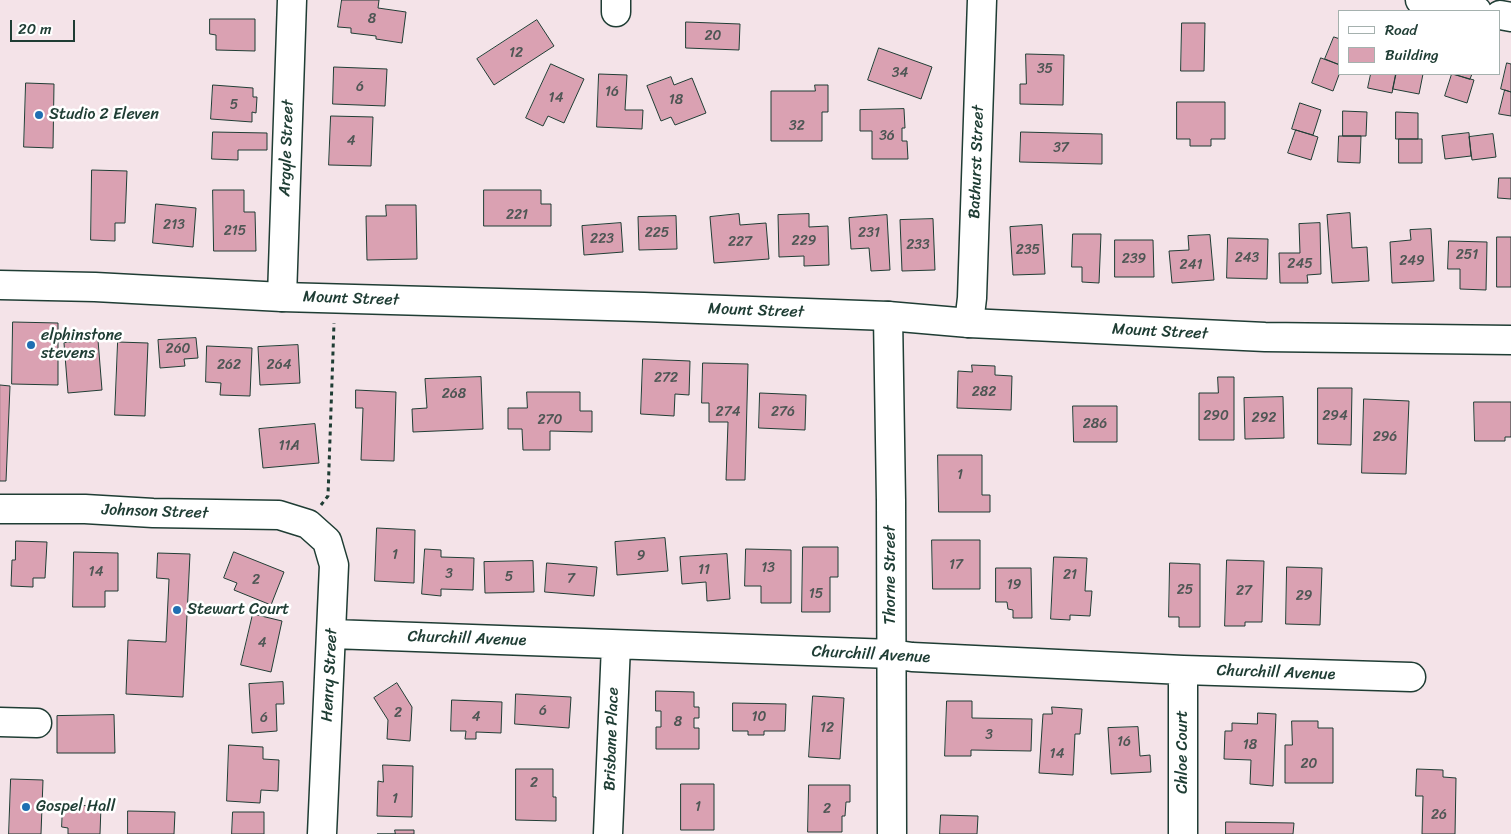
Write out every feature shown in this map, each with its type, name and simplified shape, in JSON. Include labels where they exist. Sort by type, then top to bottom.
[{"type":"main road","name":"Argyle Street","points":[[282,297],[292,0]]},
{"type":"main road","name":"Bathurst Street","points":[[969,324],[972,298],[982,0]]},
{"type":"main road","points":[[1420,0],[1470,10]]},
{"type":"main road","name":"Mount Street","points":[[0,285],[282,297],[888,316],[969,324],[1265,337],[1511,340]]},
{"type":"main road","name":"Thorne Street","points":[[888,316],[892,834]]},
{"type":"main road","name":"Johnson Street","points":[[0,509],[84,509],[154,513],[279,515],[308,524]]},
{"type":"main road","name":"Henry Street","points":[[308,524],[327,541],[334,565],[322,834]]},
{"type":"main road","name":"Churchill Avenue","points":[[332,634],[892,654],[912,657],[1183,670],[1411,677]]},
{"type":"main road","name":"Brisbane Place","points":[[608,834],[616,645]]},
{"type":"main road","name":"Chloe Court","points":[[1183,670],[1183,834]]},
{"type":"main road","points":[[0,722],[37,723]]},
{"type":"path","points":[[308,524],[328,496],[334,298]]},
{"type":"building","points":[[342,0],[379,0],[378,8],[406,12],[402,43],[376,39],[376,36],[351,33],[351,28],[338,27]]},
{"type":"building","points":[[210,19],[255,19],[255,51],[216,50],[216,35],[210,34]]},
{"type":"building","points":[[537,20],[554,46],[494,85],[477,59]]},
{"type":"building","points":[[686,22],[740,24],[739,50],[686,48]]},
{"type":"building","points":[[1182,23],[1205,23],[1204,71],[1181,71]]},
{"type":"building","points":[[1334,37],[1338,38],[1338,64],[1325,59]]},
{"type":"building","points":[[879,48],[932,67],[921,99],[868,80]]},
{"type":"building","points":[[1026,54],[1064,55],[1063,105],[1020,104],[1020,84],[1026,84]]},
{"type":"building","points":[[1321,58],[1338,64],[1339,75],[1333,91],[1312,83]]},
{"type":"building","points":[[1507,63],[1511,64],[1511,92],[1501,89]]},
{"type":"building","points":[[551,64],[584,79],[564,123],[548,116],[543,126],[526,118]]},
{"type":"building","points":[[334,67],[387,69],[385,106],[333,104]]},
{"type":"building","points":[[599,74],[627,75],[625,110],[643,110],[642,129],[597,127]]},
{"type":"building","points":[[1371,75],[1396,75],[1392,93],[1368,88]]},
{"type":"building","points":[[1396,75],[1423,75],[1419,94],[1393,89]]},
{"type":"building","points":[[1452,75],[1474,80],[1467,103],[1445,96]]},
{"type":"building","points":[[1457,75],[1472,75],[1470,79]]},
{"type":"building","points":[[671,77],[674,85],[692,78],[706,113],[675,125],[671,117],[661,121],[647,86]]},
{"type":"building","name":"Studio 2 Eleven","points":[[26,83],[54,84],[53,148],[24,147]]},
{"type":"building","points":[[213,85],[253,88],[253,97],[257,97],[256,113],[252,112],[252,122],[211,119]]},
{"type":"building","points":[[815,85],[828,85],[828,112],[822,112],[822,141],[771,141],[771,91],[815,91]]},
{"type":"building","points":[[1505,90],[1511,92],[1511,116],[1499,114]]},
{"type":"building","points":[[1177,102],[1225,102],[1225,139],[1211,139],[1211,146],[1190,146],[1190,139],[1177,139]]},
{"type":"building","points":[[1300,103],[1321,110],[1313,135],[1292,129]]},
{"type":"building","points":[[904,109],[905,128],[902,128],[902,141],[907,141],[908,159],[872,159],[872,131],[860,131],[860,110]]},
{"type":"building","points":[[1343,111],[1367,112],[1366,136],[1343,136]]},
{"type":"building","points":[[1396,112],[1418,113],[1418,139],[1396,139]]},
{"type":"building","points":[[331,116],[373,117],[371,166],[329,165]]},
{"type":"building","points":[[1296,130],[1318,137],[1311,160],[1288,153]]},
{"type":"building","points":[[213,132],[267,133],[267,150],[238,150],[238,160],[212,159]]},
{"type":"building","points":[[1021,132],[1102,134],[1102,164],[1020,162]]},
{"type":"building","points":[[1469,133],[1471,156],[1445,159],[1442,136]]},
{"type":"building","points":[[1493,134],[1496,157],[1472,160],[1469,137]]},
{"type":"building","points":[[1339,136],[1361,136],[1360,163],[1338,162]]},
{"type":"building","points":[[1399,139],[1422,139],[1422,163],[1399,163]]},
{"type":"building","points":[[92,170],[127,171],[125,223],[115,223],[115,241],[91,240]]},
{"type":"building","points":[[1499,178],[1511,178],[1511,199],[1498,198]]},
{"type":"building","points":[[213,190],[244,190],[244,212],[255,212],[256,251],[214,251]]},
{"type":"building","points":[[484,190],[541,190],[541,204],[551,204],[551,226],[484,226]]},
{"type":"building","points":[[156,204],[196,208],[193,247],[153,243]]},
{"type":"building","points":[[386,205],[416,205],[417,259],[367,260],[366,216],[386,216]]},
{"type":"building","points":[[1350,213],[1352,248],[1367,247],[1369,281],[1332,283],[1327,215]]},
{"type":"building","points":[[739,214],[740,225],[766,223],[769,259],[714,263],[710,217]]},
{"type":"building","points":[[809,214],[809,227],[828,226],[829,265],[804,266],[804,256],[779,257],[778,215]]},
{"type":"building","points":[[887,215],[890,270],[871,271],[869,248],[851,249],[849,218]]},
{"type":"building","points":[[676,216],[677,249],[639,250],[638,217]]},
{"type":"building","points":[[933,219],[935,270],[902,271],[900,220]]},
{"type":"building","points":[[621,223],[623,252],[584,255],[582,226]]},
{"type":"building","points":[[1320,223],[1321,274],[1307,275],[1308,283],[1280,283],[1279,253],[1300,253],[1299,224]]},
{"type":"building","points":[[1042,225],[1045,274],[1013,275],[1010,227]]},
{"type":"building","points":[[1431,229],[1434,281],[1392,283],[1390,242],[1411,240],[1410,230]]},
{"type":"building","points":[[1073,234],[1101,234],[1099,283],[1082,282],[1082,267],[1072,267]]},
{"type":"building","points":[[1210,235],[1214,280],[1172,283],[1169,251],[1189,250],[1188,236]]},
{"type":"building","points":[[1497,237],[1511,237],[1511,287],[1497,287]]},
{"type":"building","points":[[1228,238],[1268,239],[1267,279],[1227,278]]},
{"type":"building","points":[[1115,240],[1153,240],[1154,277],[1115,277]]},
{"type":"building","points":[[1449,241],[1487,242],[1486,290],[1460,289],[1460,269],[1448,269]]},
{"type":"building","points":[[13,322],[58,323],[58,385],[12,384]]},
{"type":"building","points":[[196,338],[198,358],[184,359],[185,366],[160,368],[158,340]]},
{"type":"building","points":[[98,340],[102,390],[68,393],[64,343]]},
{"type":"building","points":[[118,342],[148,343],[145,416],[115,415]]},
{"type":"building","points":[[298,345],[300,383],[260,385],[258,347]]},
{"type":"building","points":[[207,346],[252,348],[250,396],[220,395],[221,383],[206,382]]},
{"type":"building","points":[[643,359],[690,361],[689,395],[675,394],[674,416],[641,414]]},
{"type":"building","points":[[703,363],[748,364],[745,480],[726,480],[728,422],[709,422],[709,403],[702,403]]},
{"type":"building","points":[[972,365],[995,366],[995,375],[1012,376],[1011,410],[957,408],[958,371],[972,372]]},
{"type":"building","points":[[481,377],[483,429],[413,432],[412,409],[427,408],[425,379]]},
{"type":"building","points":[[1218,377],[1234,377],[1234,440],[1199,440],[1199,393],[1218,393]]},
{"type":"building","points":[[0,385],[10,386],[6,481],[0,481]]},
{"type":"building","points":[[1318,388],[1352,388],[1351,445],[1318,444]]},
{"type":"building","points":[[356,390],[396,392],[394,461],[361,460],[363,408],[356,408]]},
{"type":"building","points":[[527,392],[580,392],[580,411],[592,411],[592,432],[550,431],[550,450],[523,450],[522,429],[508,429],[508,408],[527,408]]},
{"type":"building","points":[[760,393],[806,395],[805,430],[759,428]]},
{"type":"building","points":[[1283,397],[1284,438],[1245,439],[1244,398]]},
{"type":"building","points":[[1364,399],[1409,401],[1406,474],[1362,473]]},
{"type":"building","points":[[1474,402],[1511,402],[1511,437],[1505,437],[1505,441],[1475,441]]},
{"type":"building","points":[[1073,406],[1117,406],[1117,442],[1074,442]]},
{"type":"building","points":[[315,424],[319,463],[263,468],[259,429]]},
{"type":"building","points":[[938,455],[982,455],[982,495],[990,495],[990,512],[939,512]]},
{"type":"building","points":[[377,528],[415,530],[414,583],[375,581]]},
{"type":"building","points":[[665,538],[668,571],[617,575],[615,542]]},
{"type":"building","points":[[932,540],[980,540],[980,589],[933,589]]},
{"type":"building","points":[[16,541],[47,542],[45,578],[33,578],[33,587],[11,586],[12,560],[15,560]]},
{"type":"building","points":[[803,547],[838,547],[838,577],[830,577],[830,612],[802,612]]},
{"type":"building","points":[[425,549],[441,550],[441,557],[474,558],[473,590],[441,589],[441,596],[422,594]]},
{"type":"building","points":[[746,549],[791,550],[791,603],[761,603],[761,586],[745,586]]},
{"type":"building","points":[[74,552],[118,553],[118,591],[105,591],[105,607],[73,607]]},
{"type":"building","points":[[234,552],[284,572],[271,605],[234,590],[237,583],[224,578]]},
{"type":"building","name":"Stewart Court","points":[[158,553],[190,554],[183,697],[126,694],[128,640],[166,642],[169,579],[157,578]]},
{"type":"building","points":[[727,554],[730,599],[707,601],[706,582],[682,584],[680,557]]},
{"type":"building","points":[[1054,557],[1087,558],[1085,591],[1092,591],[1090,616],[1070,615],[1070,620],[1051,619]]},
{"type":"building","points":[[1227,560],[1264,561],[1262,622],[1245,622],[1245,626],[1225,626]]},
{"type":"building","points":[[533,561],[534,592],[485,593],[484,562]]},
{"type":"building","points":[[547,563],[597,567],[594,596],[545,592]]},
{"type":"building","points":[[1170,563],[1200,564],[1200,627],[1179,627],[1179,617],[1169,617]]},
{"type":"building","points":[[1287,567],[1322,568],[1320,625],[1286,624]]},
{"type":"building","points":[[996,568],[1031,568],[1032,618],[1013,618],[1013,610],[1008,609],[1007,602],[996,602]]},
{"type":"building","points":[[253,614],[282,621],[271,672],[241,665]]},
{"type":"building","points":[[283,682],[284,704],[276,704],[277,731],[252,733],[249,684]]},
{"type":"building","points":[[397,683],[412,707],[410,741],[387,739],[388,720],[374,698]]},
{"type":"building","points":[[656,691],[694,692],[694,707],[699,707],[699,718],[694,718],[694,728],[699,728],[699,749],[656,749],[656,727],[661,727],[661,711],[656,711]]},
{"type":"building","points":[[516,694],[571,697],[569,728],[515,724]]},
{"type":"building","points":[[813,696],[844,698],[840,759],[809,757]]},
{"type":"building","points":[[452,700],[502,702],[501,733],[476,732],[476,739],[465,739],[466,731],[451,731]]},
{"type":"building","points":[[947,701],[972,701],[972,718],[1032,719],[1031,751],[971,750],[971,756],[945,756]]},
{"type":"building","points":[[733,703],[786,704],[785,731],[764,731],[764,735],[748,735],[748,731],[733,731]]},
{"type":"building","points":[[1052,707],[1082,709],[1080,734],[1075,734],[1073,775],[1039,773],[1043,714],[1052,714]]},
{"type":"building","points":[[1258,713],[1276,714],[1273,786],[1250,784],[1251,760],[1224,759],[1225,731],[1232,731],[1232,723],[1257,724]]},
{"type":"building","points":[[114,715],[115,753],[57,753],[57,716]]},
{"type":"building","points":[[1292,721],[1318,721],[1318,728],[1333,728],[1333,783],[1285,783],[1285,745],[1292,745]]},
{"type":"building","points":[[1138,727],[1140,756],[1150,755],[1151,772],[1111,774],[1108,728]]},
{"type":"building","points":[[229,745],[263,747],[263,759],[279,760],[278,791],[261,790],[260,803],[227,801]]},
{"type":"building","points":[[383,765],[413,766],[412,817],[377,816],[378,781],[383,782]]},
{"type":"building","points":[[516,769],[553,769],[553,797],[556,797],[556,821],[516,820]]},
{"type":"building","points":[[1417,769],[1443,770],[1443,777],[1456,778],[1455,834],[1422,834],[1423,796],[1416,796]]},
{"type":"building","name":"Gospel Hall","points":[[11,779],[43,780],[41,834],[9,834]]},
{"type":"building","points":[[681,784],[714,784],[714,830],[681,830]]},
{"type":"building","points":[[809,785],[850,785],[850,802],[846,802],[845,816],[842,816],[842,832],[808,832]]},
{"type":"building","points":[[63,805],[101,806],[100,834],[68,834],[68,828],[62,827]]},
{"type":"building","points":[[128,811],[175,812],[174,834],[128,834]]},
{"type":"building","points":[[233,812],[264,812],[264,834],[232,834]]},
{"type":"building","points":[[941,815],[978,816],[977,834],[940,834]]},
{"type":"building","points":[[1226,822],[1294,823],[1293,834],[1226,834]]},
{"type":"building","points":[[395,830],[414,830],[414,834],[395,834]]},
{"type":"place","name":"Studio 2 Eleven","points":[[39,115]]},
{"type":"place","name":"elphinstone stevens","points":[[31,345]]},
{"type":"place","name":"Stewart Court","points":[[177,610]]},
{"type":"place","name":"Gospel Hall","points":[[26,807]]}]
